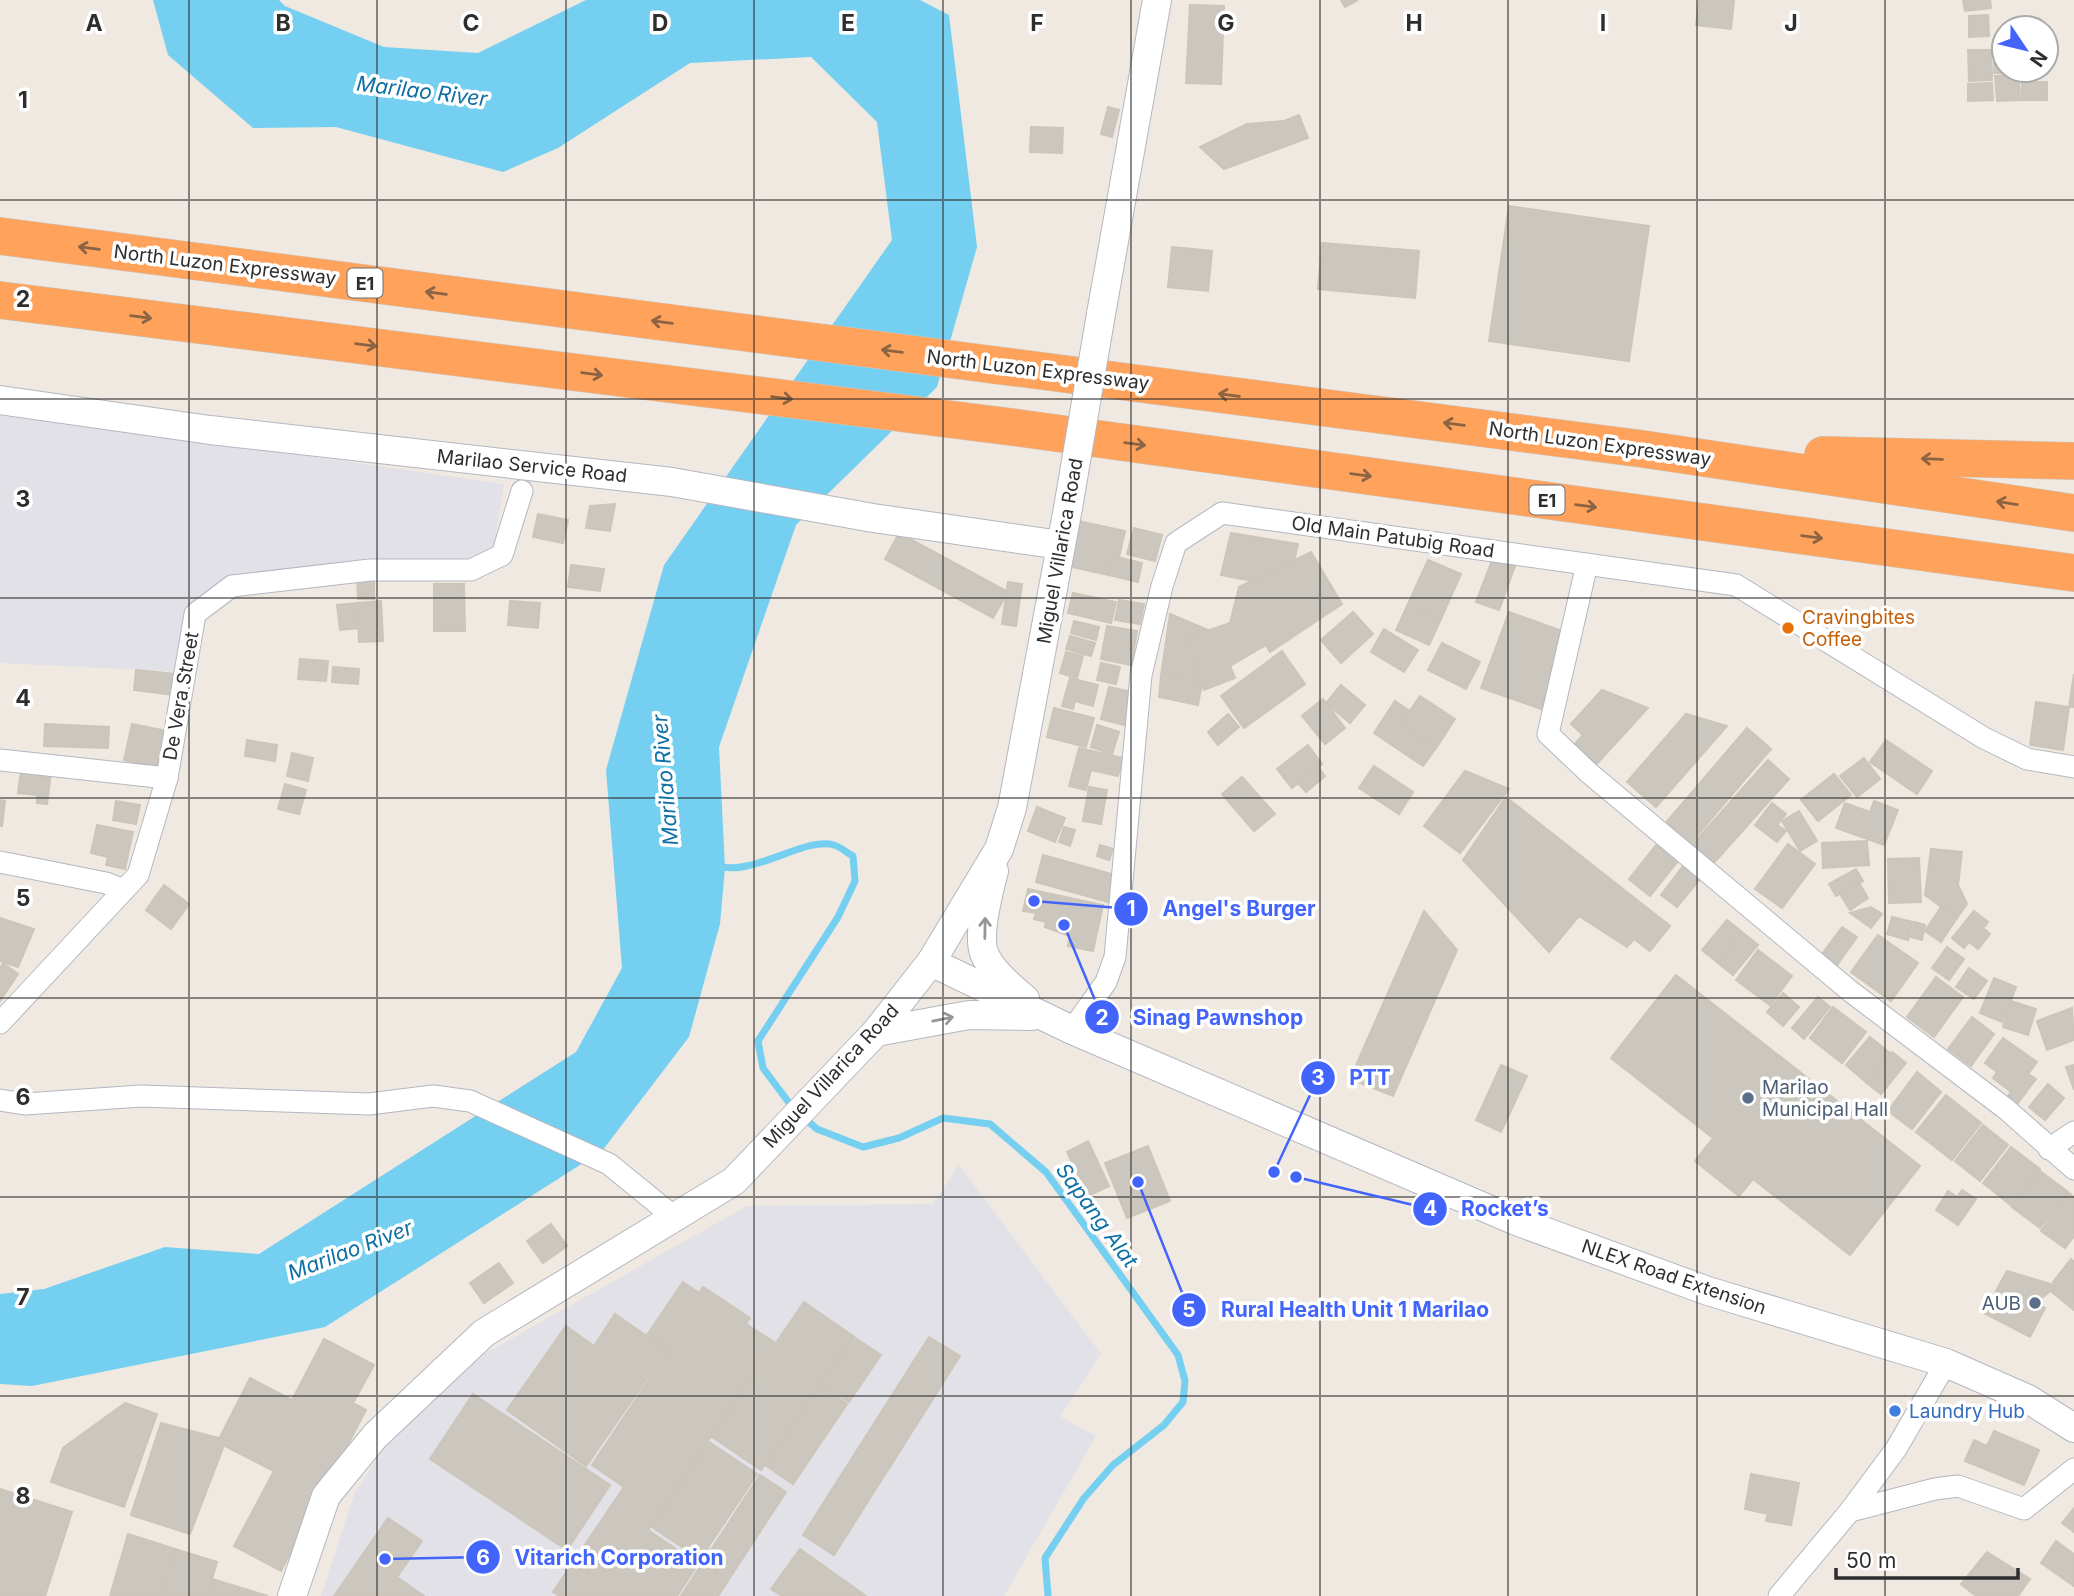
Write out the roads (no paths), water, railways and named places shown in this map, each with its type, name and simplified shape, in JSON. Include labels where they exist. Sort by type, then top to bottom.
[{"type":"highway","name":"North Luzon Expressway","points":[[0,236],[1643,449],[2074,513]]},
{"type":"highway","name":"E1","points":[[0,300],[1019,428],[2074,573]]},
{"type":"highway","points":[[1643,449],[2074,461]]},
{"type":"main road","name":"Miguel Villarica Road","points":[[292,1596],[326,1496],[375,1436],[484,1333],[734,1181],[876,1032],[931,962],[999,849],[1012,808],[1068,508],[1157,0]]},
{"type":"main road","name":"Marilao Service Road","points":[[0,400],[210,430],[673,482],[873,518],[1061,545]]},
{"type":"main road","points":[[999,849],[985,910],[984,953],[1005,982],[1060,1024]]},
{"type":"main road","name":"NLEX Road Extension","points":[[931,962],[1060,1024],[1516,1221],[1708,1291],[1946,1363],[2028,1399],[2074,1428]]},
{"type":"main road","points":[[876,1032],[969,1014],[1060,1024]]},
{"type":"street","name":"De Vera Street","points":[[0,1023],[138,875],[167,778],[195,614],[232,586],[370,570],[471,570],[502,555],[522,491]]},
{"type":"street","name":"Old Main Patubig Road","points":[[1060,1024],[1106,982],[1115,957],[1141,674],[1162,586],[1176,543],[1222,513],[1736,585],[1984,738],[2026,759],[2074,767]]},
{"type":"street","points":[[1587,564],[1548,734],[1589,773],[1850,991],[2006,1108],[2074,1169]]},
{"type":"street","points":[[0,760],[167,778]]},
{"type":"street","points":[[0,862],[106,883],[124,890]]},
{"type":"street","points":[[0,1100],[25,1104],[141,1096],[369,1104],[433,1096],[470,1101],[610,1164],[674,1217]]},
{"type":"street","points":[[2049,1149],[2074,1132]]},
{"type":"street","points":[[1779,1596],[1850,1511],[1896,1449],[1946,1363]]},
{"type":"street","points":[[1850,1511],[1935,1489],[1958,1486],[2024,1509],[2074,1469]]},
{"type":"water","name":"Marilao River","points":[[153,0],[279,0],[285,6],[384,47],[478,53],[586,0],[920,0],[949,15],[977,247],[937,387],[796,525],[719,747],[725,868],[720,924],[689,1037],[602,1151],[325,1327],[32,1386],[0,1384],[0,1294],[44,1289],[165,1247],[259,1254],[576,1052],[622,968],[606,770],[664,565],[892,240],[877,122],[811,57],[690,63],[558,148],[503,172],[336,127],[253,128],[168,55]]},
{"type":"waterway","name":"Sapang Alat","points":[[718,866],[747,866],[822,844],[837,846],[853,856],[855,881],[838,917],[758,1041],[763,1068],[793,1108]]},
{"type":"waterway","name":"Sapang Alat","points":[[802,1116],[817,1129],[863,1147],[899,1138],[943,1118],[990,1124],[1046,1172],[1178,1355],[1185,1381],[1183,1402],[1164,1425],[1113,1465],[1084,1498],[1045,1558],[1048,1596]]},
{"type":"place","name":"Cravingbites Coffee","points":[[1788,628]]},
{"type":"place","name":"Angel's Burger","points":[[1034,901]]},
{"type":"place","name":"Sinag Pawnshop","points":[[1064,925]]},
{"type":"place","name":"Marilao Municipal Hall","points":[[1748,1098]]},
{"type":"place","name":"PTT","points":[[1274,1172]]},
{"type":"place","name":"Rocket’s","points":[[1296,1177]]},
{"type":"place","name":"Rural Health Unit 1 Marilao","points":[[1138,1182]]},
{"type":"place","name":"AUB","points":[[2035,1303]]},
{"type":"place","name":"Laundry Hub","points":[[1895,1411]]},
{"type":"place","name":"Vitarich Corporation","points":[[385,1559]]}]
